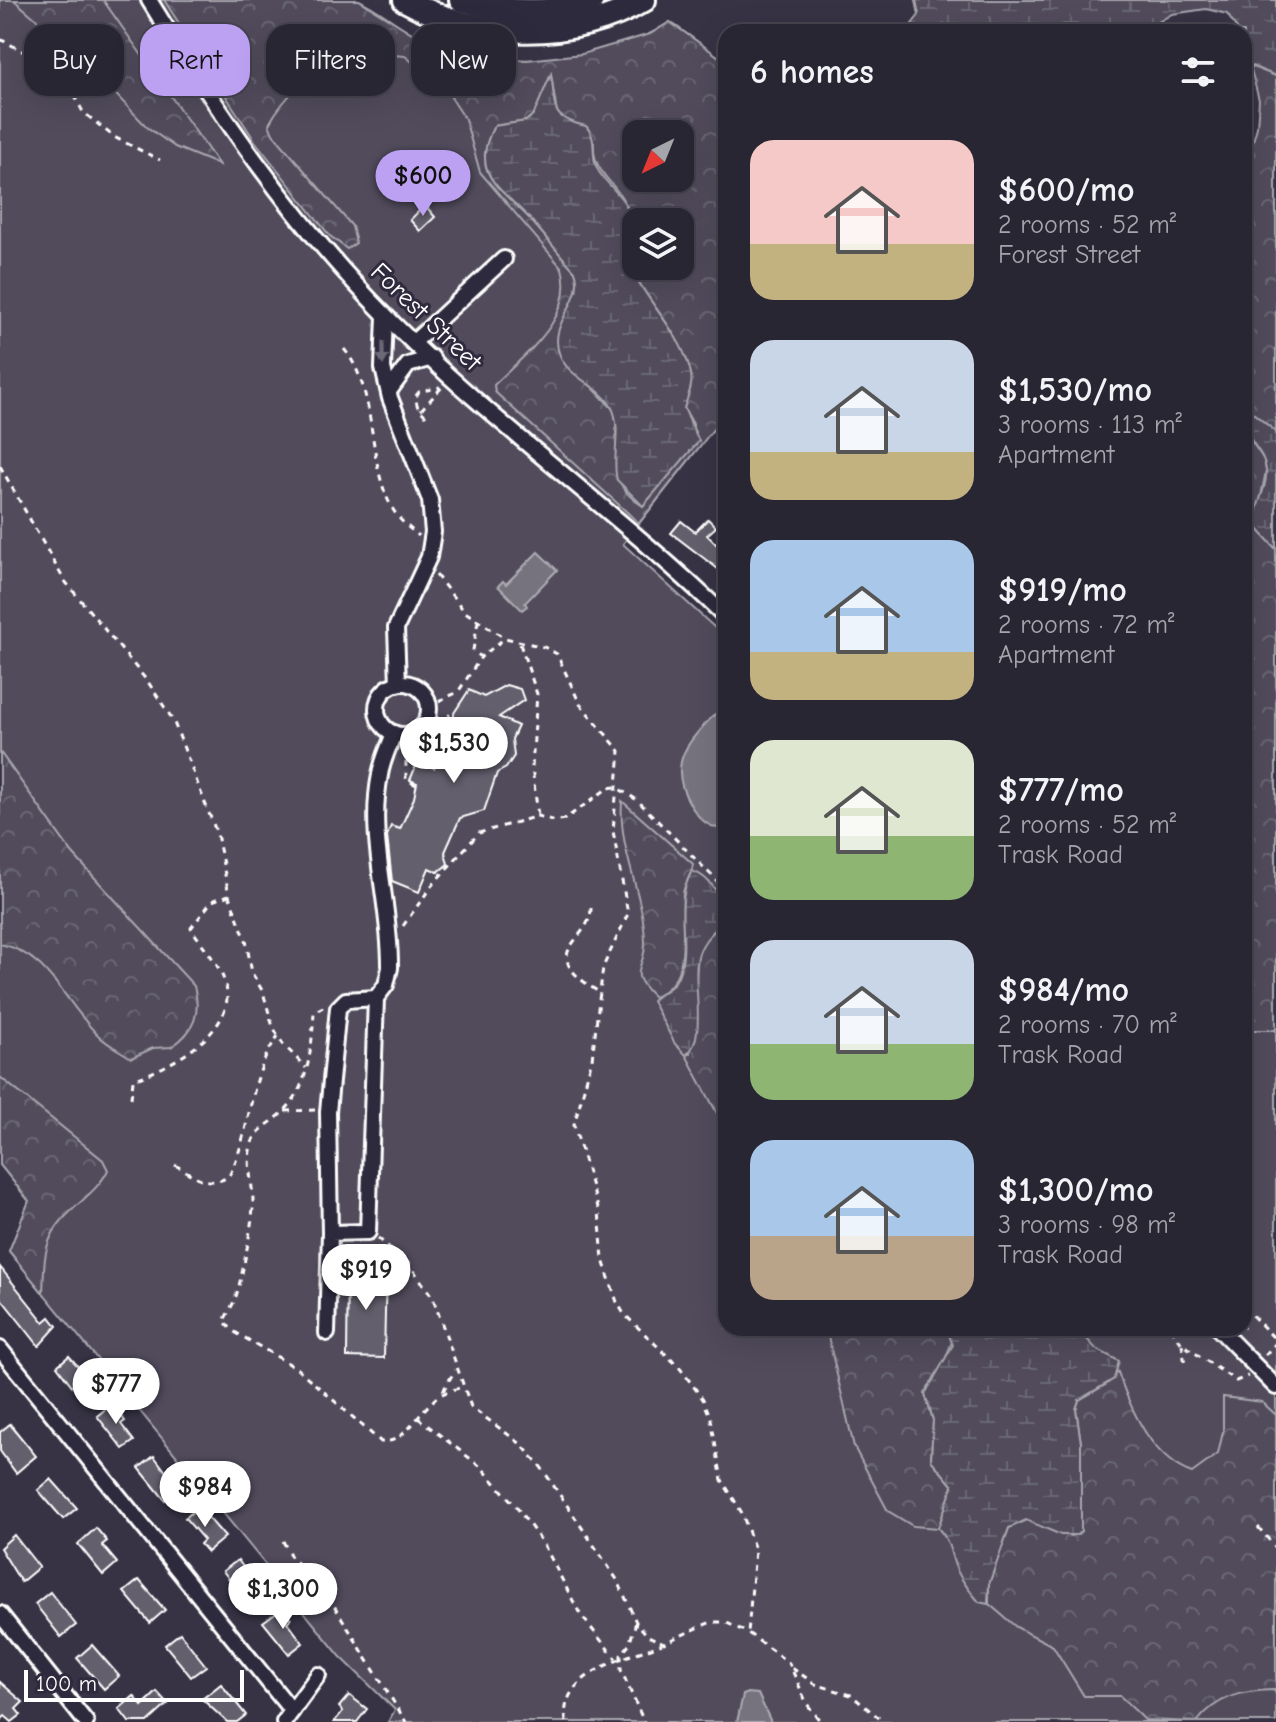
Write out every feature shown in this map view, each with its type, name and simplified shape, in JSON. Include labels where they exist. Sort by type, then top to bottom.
[{"type":"highway","points":[[405,0],[460,22],[523,31],[608,18],[644,0]]},
{"type":"highway","points":[[461,0],[521,11],[552,9],[592,0]]},
{"type":"street","name":"Forest Street","points":[[149,0],[244,145],[385,316],[718,604]]},
{"type":"street","points":[[414,342],[504,259]]},
{"type":"street","points":[[385,316],[382,349],[389,391],[430,500],[433,532],[429,557],[396,628],[398,684]]},
{"type":"street","points":[[389,391],[408,365],[432,358]]},
{"type":"street","points":[[398,684],[418,688],[428,706],[427,719],[416,732],[394,733],[379,720],[377,703],[386,689],[398,684]]},
{"type":"street","points":[[330,1233],[368,1232],[376,998],[388,979],[389,946],[378,846],[378,801],[380,774],[394,733]]},
{"type":"street","points":[[327,1333],[330,1233],[328,1112],[339,1006],[358,998],[376,998]]},
{"type":"street","points":[[1226,1336],[1276,1387]]},
{"type":"street","points":[[0,1349],[288,1717],[318,1675]]},
{"type":"street","points":[[0,1614],[86,1722]]},
{"type":"path","points":[[0,39],[56,69],[66,79],[83,112],[114,137],[160,160]]},
{"type":"path","points":[[344,349],[361,373],[375,451],[393,508],[424,540],[444,589],[478,620],[505,638],[520,644],[544,647],[562,660],[580,704],[620,751],[615,851],[628,914],[603,967],[592,1059],[574,1125],[599,1211],[603,1260],[624,1314],[679,1367],[703,1399],[711,1419],[722,1480],[742,1513],[755,1550],[748,1633]]},
{"type":"path","points":[[426,416],[415,400],[416,394],[443,386],[452,377]]},
{"type":"path","points":[[421,411],[439,391]]},
{"type":"path","points":[[0,466],[64,580],[148,682],[173,720],[217,834],[229,895],[246,940],[252,973],[263,992],[278,1036],[306,1068]]},
{"type":"path","points":[[478,620],[473,650],[481,657]]},
{"type":"path","points":[[428,706],[458,692],[481,657],[505,638]]},
{"type":"path","points":[[520,644],[537,694],[532,767],[538,816]]},
{"type":"path","points":[[416,785],[406,779],[406,757],[421,754],[433,744],[450,714]]},
{"type":"path","points":[[433,744],[439,748]]},
{"type":"path","points":[[389,946],[433,884],[449,871],[479,833],[538,816],[555,821],[565,819],[600,791],[616,787],[637,800],[718,882]]},
{"type":"path","points":[[131,1098],[133,1080],[165,1067],[194,1049],[220,1017],[226,992],[225,981],[191,928],[212,901],[229,895]]},
{"type":"path","points":[[591,908],[589,920],[569,946],[568,958],[574,973],[599,992]]},
{"type":"path","points":[[285,1111],[306,1068],[314,1012],[327,1005]]},
{"type":"path","points":[[175,1165],[209,1182],[221,1181],[229,1176],[252,1105],[258,1069],[278,1036]]},
{"type":"path","points":[[328,1112],[300,1108],[285,1111],[258,1131],[252,1142],[249,1155],[254,1201],[251,1224],[236,1298],[224,1321],[233,1331],[298,1369],[381,1442],[398,1438],[418,1418],[443,1391],[456,1365]]},
{"type":"path","points":[[368,1232],[401,1256],[433,1298],[471,1407],[521,1444],[541,1467],[618,1581],[636,1622],[648,1636],[664,1643]]},
{"type":"path","points":[[1176,1336],[1182,1344],[1236,1381],[1246,1379],[1276,1341],[1252,1316]]},
{"type":"path","points":[[1182,1344],[1185,1365]]},
{"type":"path","points":[[443,1391],[462,1388]]},
{"type":"path","points":[[418,1418],[481,1467],[515,1505],[544,1545],[580,1614],[616,1659]]},
{"type":"path","points":[[1258,1527],[1276,1548]]},
{"type":"path","points":[[283,1541],[291,1557],[330,1599],[406,1722]]},
{"type":"path","points":[[566,1722],[565,1709],[573,1692],[581,1681],[621,1655],[629,1645],[636,1622]]},
{"type":"path","points":[[621,1655],[638,1653],[711,1622],[725,1622],[781,1655],[791,1668],[807,1704],[821,1722]]},
{"type":"path","points":[[621,1655],[623,1677],[644,1722]]},
{"type":"path","points":[[791,1668],[815,1684],[851,1695],[884,1722]]},
{"type":"green space","points":[[0,0],[358,0],[411,33],[411,96],[516,96],[516,59],[547,59],[613,48],[643,37],[670,22],[718,56],[718,423],[623,544],[718,631],[718,1336],[1252,1336],[1252,272],[1276,294],[1276,1722],[388,1722],[395,1710],[340,1656],[9,1251],[29,1201],[0,1165]]},
{"type":"green space","points":[[14,0],[103,0],[120,24],[42,24]]},
{"type":"green space","points":[[164,0],[359,0],[411,32],[411,61],[405,56],[395,55],[395,24],[266,24],[266,96],[289,96],[269,124],[273,134],[352,226],[356,243],[347,249],[330,236],[255,141],[226,96],[250,96],[250,24],[179,24]]},
{"type":"green space","points":[[916,0],[1276,0],[1276,76],[1252,66],[1252,24],[1234,24],[1227,14],[1206,9],[1172,14],[1155,24],[912,24],[919,15]]},
{"type":"green space","points":[[670,22],[718,56],[718,423],[639,523],[495,392],[494,385],[533,348],[555,319],[562,303],[564,286],[562,268],[480,172],[465,119],[450,96],[516,96],[516,60],[582,54],[650,34]],"holes":[[[551,75],[557,114],[594,143],[594,154],[601,170],[627,208],[694,208],[694,280],[638,280],[680,346],[687,365],[689,386],[684,408],[693,424],[693,446],[643,506],[622,486],[618,474],[614,410],[558,351],[561,330],[576,291],[575,271],[499,188],[486,168],[487,142],[494,126],[526,121],[534,114]]]},
{"type":"green space","points":[[124,30],[140,53],[140,96],[170,96],[219,165],[175,147],[147,127],[117,96],[124,96]]},
{"type":"green space","points":[[1252,67],[1276,76],[1276,432],[1252,412],[1252,145],[1259,100]]},
{"type":"green space","points":[[551,74],[554,103],[559,115],[586,126],[590,131],[596,166],[627,208],[622,208],[622,280],[638,280],[675,337],[691,372],[691,387],[684,408],[699,441],[643,506],[617,480],[617,433],[611,406],[571,371],[559,353],[558,332],[574,298],[575,271],[499,188],[486,168],[487,142],[494,126],[526,121],[534,114]]},
{"type":"green space","points":[[1252,412],[1276,432],[1276,549],[1255,526],[1265,484],[1266,470],[1262,456],[1252,442]]},
{"type":"green space","points":[[1252,442],[1264,460],[1266,471],[1255,526],[1276,549],[1276,1030],[1252,1030]]},
{"type":"green space","points":[[0,752],[73,854],[194,986],[197,1004],[194,1021],[186,1035],[171,1047],[153,1048],[131,1058],[110,1045],[87,1024],[44,969],[17,949],[0,944]]},
{"type":"green space","points":[[622,801],[693,864],[683,894],[680,966],[667,989],[654,997],[640,981],[639,975],[645,942],[644,924],[627,855]]},
{"type":"green space","points":[[692,871],[716,891],[718,927],[699,953],[696,978],[698,1022],[693,1047],[686,1055],[675,1044],[652,1001],[673,985],[682,964],[682,911],[686,884]]},
{"type":"green space","points":[[718,928],[718,1115],[686,1055],[690,1053],[698,954],[705,940]]},
{"type":"green space","points":[[0,1077],[103,1160],[108,1170],[51,1237],[45,1257],[43,1293],[9,1251],[29,1201],[0,1165]]},
{"type":"green space","points":[[828,1336],[951,1336],[953,1339],[944,1362],[925,1394],[933,1420],[931,1460],[953,1486],[938,1528],[913,1526],[888,1511],[854,1447]]},
{"type":"green space","points":[[949,1336],[1084,1336],[1096,1349],[1119,1361],[1114,1379],[1079,1400],[1076,1409],[1081,1443],[1081,1531],[1077,1535],[1061,1535],[1026,1520],[1009,1528],[989,1584],[988,1604],[979,1602],[965,1584],[956,1569],[947,1540],[938,1528],[953,1486],[931,1460],[933,1420],[925,1394],[953,1345]]},
{"type":"green space","points":[[1118,1372],[1136,1416],[1155,1445],[1166,1457],[1192,1473],[1218,1454],[1223,1432],[1223,1397],[1262,1402],[1276,1415],[1276,1694],[1274,1690],[1263,1690],[1231,1697],[1213,1706],[1197,1722],[1145,1720],[1120,1696],[1084,1696],[1053,1646],[1016,1627],[989,1604],[989,1584],[1009,1528],[1026,1520],[1071,1536],[1081,1531],[1081,1443],[1076,1409],[1079,1400],[1107,1384]]},
{"type":"shaded area","points":[[538,552],[557,570],[522,610],[498,586],[503,581],[506,584]]},
{"type":"shaded area","points":[[718,711],[717,828],[698,816],[683,788],[680,773],[686,748]]},
{"type":"shaded area","points":[[758,1694],[771,1722],[737,1722],[743,1695]]},
{"type":"building","points":[[425,205],[435,217],[420,231],[410,220]]},
{"type":"building","points":[[708,519],[716,527],[707,535],[718,546],[718,569],[671,533],[681,521],[695,532]]},
{"type":"building","points":[[506,685],[520,689],[524,700],[499,717],[518,726],[512,739],[514,756],[506,768],[497,773],[484,811],[460,818],[445,852],[448,864],[438,872],[429,868],[419,892],[392,881],[387,836],[391,826],[400,829],[414,798],[417,783],[410,780],[418,761],[434,768],[444,745],[449,748],[461,722],[454,719],[454,713],[469,690],[484,697]]},
{"type":"building","points":[[0,1267],[44,1322],[50,1317],[57,1326],[39,1346],[0,1297]]},
{"type":"building","points":[[348,1267],[386,1268],[384,1358],[347,1357]]},
{"type":"building","points":[[69,1356],[96,1387],[82,1399],[57,1366]]},
{"type":"building","points":[[112,1404],[125,1421],[121,1424],[134,1441],[123,1449],[97,1416]]},
{"type":"building","points":[[10,1424],[36,1456],[16,1473],[0,1451],[0,1432]]},
{"type":"building","points":[[154,1456],[179,1489],[165,1500],[139,1468]]},
{"type":"building","points":[[51,1479],[77,1508],[63,1519],[38,1490]]},
{"type":"building","points":[[199,1507],[225,1537],[207,1552],[200,1544],[204,1540],[185,1518]]},
{"type":"building","points":[[96,1528],[107,1541],[102,1545],[117,1563],[103,1575],[78,1544]]},
{"type":"building","points":[[14,1535],[39,1567],[21,1582],[0,1548]]},
{"type":"building","points":[[238,1560],[263,1594],[249,1605],[223,1571]]},
{"type":"building","points":[[139,1580],[165,1610],[150,1623],[124,1592]]},
{"type":"building","points":[[50,1592],[76,1625],[61,1637],[35,1604]]},
{"type":"building","points":[[282,1608],[291,1619],[287,1622],[303,1643],[289,1654],[263,1622]]},
{"type":"building","points":[[180,1633],[206,1666],[191,1677],[165,1645]]},
{"type":"building","points":[[92,1645],[119,1676],[104,1689],[77,1658]]},
{"type":"building","points":[[0,1682],[23,1702],[16,1709],[21,1715],[12,1722],[5,1716],[0,1721]]},
{"type":"building","points":[[221,1684],[246,1715],[237,1722],[227,1722],[202,1699]]},
{"type":"building","points":[[157,1692],[168,1704],[148,1722],[129,1722],[119,1709],[134,1696],[142,1706]]},
{"type":"building","points":[[349,1695],[367,1709],[357,1722],[334,1722],[343,1711],[339,1707]]}]
